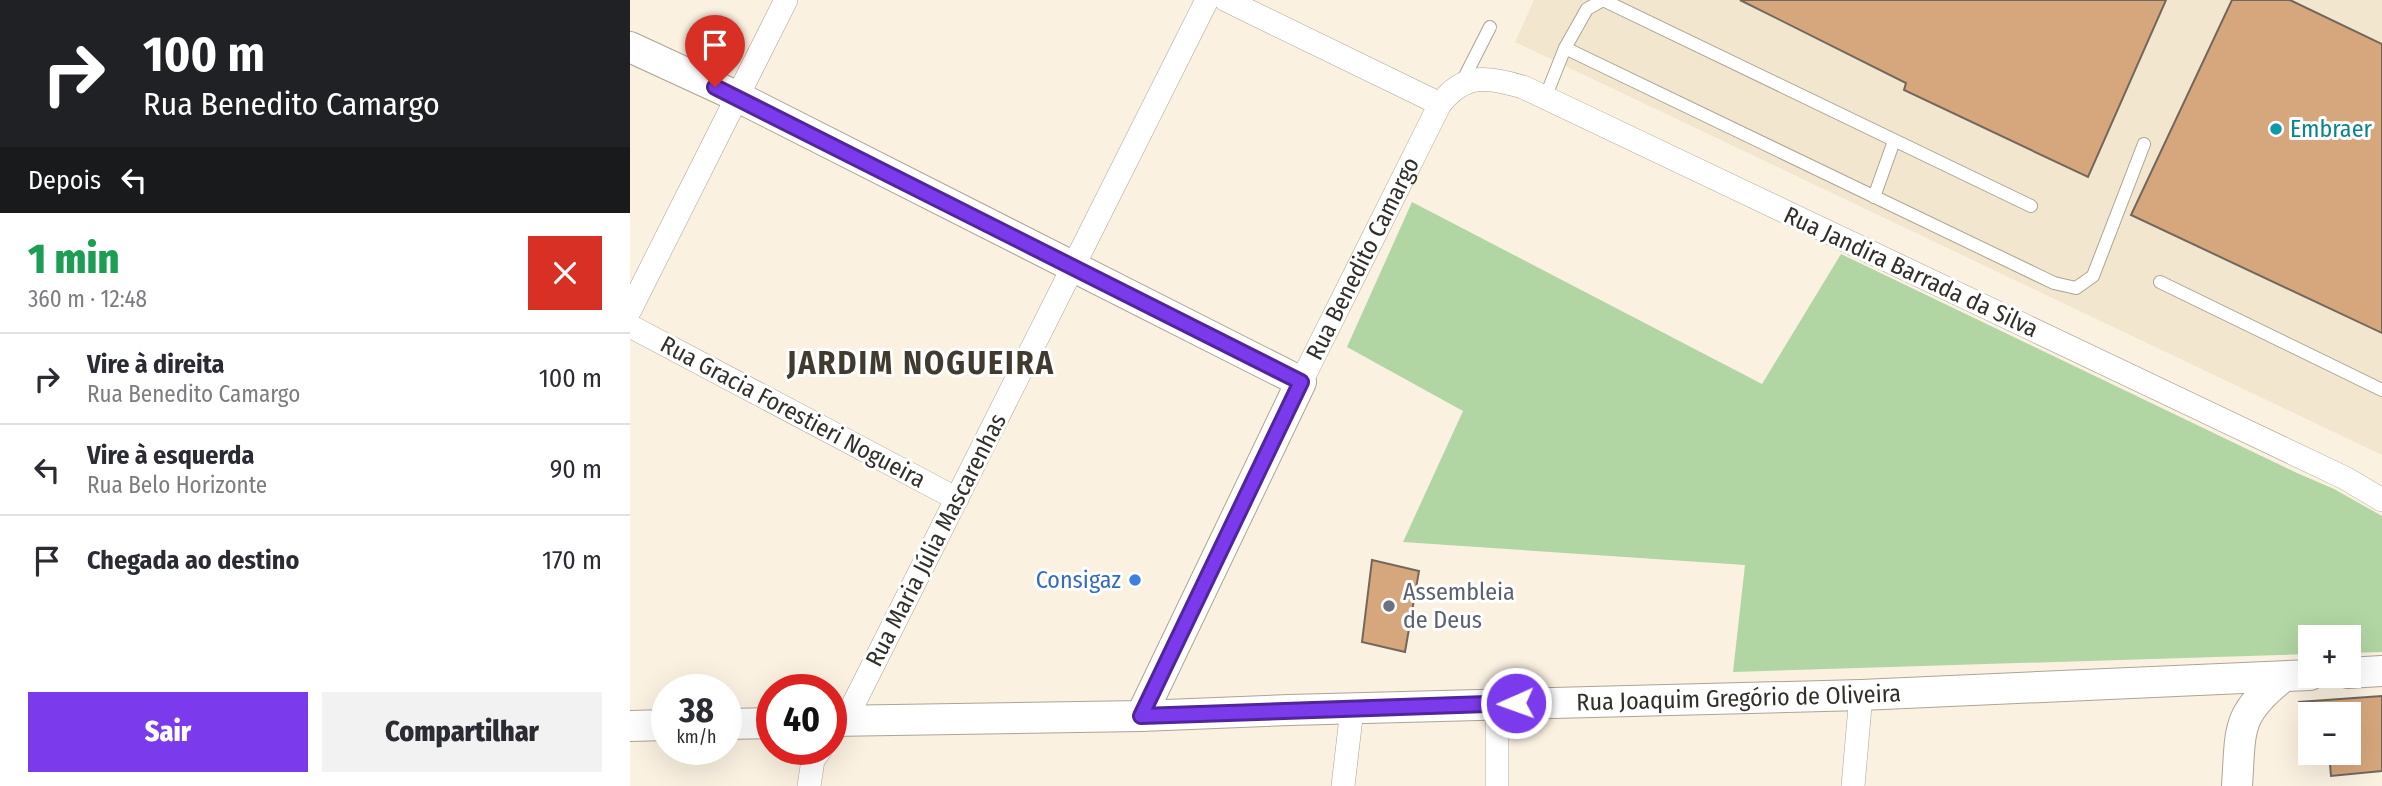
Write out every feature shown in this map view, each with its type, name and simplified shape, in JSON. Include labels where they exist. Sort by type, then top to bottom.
[{"type":"street","points":[[630,310],[786,0]]},
{"type":"street","name":"Rua Maria Júlia Mascarenhas","points":[[847,714],[1207,0]]},
{"type":"street","points":[[1226,0],[1440,104],[1450,91],[1462,83]]},
{"type":"street","points":[[630,47],[736,96],[1301,382]]},
{"type":"street","name":"Rua Jandira Barrada da Silva","points":[[1462,83],[1492,78],[1523,87],[2345,478],[2382,500]]},
{"type":"street","name":"Rua Benedito Camargo","points":[[1141,716],[1301,382],[1440,104]]},
{"type":"street","name":"Rua Gracia Forestieri Nogueira","points":[[630,326],[957,499]]},
{"type":"street","points":[[2361,672],[2382,671]]},
{"type":"street","points":[[2237,786],[2241,732],[2245,716],[2254,703],[2296,676]]},
{"type":"street","name":"Rua Joaquim Gregório de Oliveira","points":[[847,720],[1141,716],[1861,695],[2296,676]]},
{"type":"street","points":[[2186,681],[2225,701],[2235,713],[2241,732]]},
{"type":"street","points":[[1853,786],[1861,695]]},
{"type":"street","points":[[1497,704],[1497,786]]},
{"type":"street","points":[[1343,786],[1352,709]]},
{"type":"street","points":[[630,726],[651,725]]},
{"type":"street","points":[[809,786],[812,765]]},
{"type":"lane","points":[[1545,98],[1565,48],[1587,9],[1603,0],[2031,206]]},
{"type":"lane","points":[[1462,83],[1490,27]]},
{"type":"lane","points":[[1565,48],[2054,283],[2076,288],[2093,276],[2144,144]]},
{"type":"lane","points":[[1874,197],[1894,141]]},
{"type":"lane","points":[[2160,282],[2382,390]]},
{"type":"shaded area","points":[[1534,0],[2382,0],[2382,455],[1515,42]]},
{"type":"green space","points":[[1412,202],[1762,384],[1841,254],[2334,489],[2382,516],[2382,652],[2361,653],[2361,625],[2298,625],[2298,654],[1733,672],[1745,565],[1403,542],[1463,411],[1347,347]]},
{"type":"building","points":[[1740,0],[2166,0],[2088,177],[1904,90],[1906,83]]},
{"type":"building","name":"Embraer","points":[[2232,0],[2290,0],[2382,44],[2382,333],[2131,215]]},
{"type":"building","name":"Assembleia de Deus","points":[[1372,560],[1419,571],[1405,652],[1362,642]]},
{"type":"building","points":[[2382,696],[2382,771],[2331,776],[2330,765],[2361,765],[2361,702],[2299,702]]},
{"type":"place","name":"Embraer","points":[[2276,129]]},
{"type":"place","name":"Consigaz","points":[[1135,580]]},
{"type":"place","name":"Assembleia de Deus","points":[[1389,606]]},
{"type":"district","name":"JARDIM NOGUEIRA","points":[[921,363]]},
{"type":"route","points":[[715,87],[1301,382],[1141,716],[1516,703]]}]
